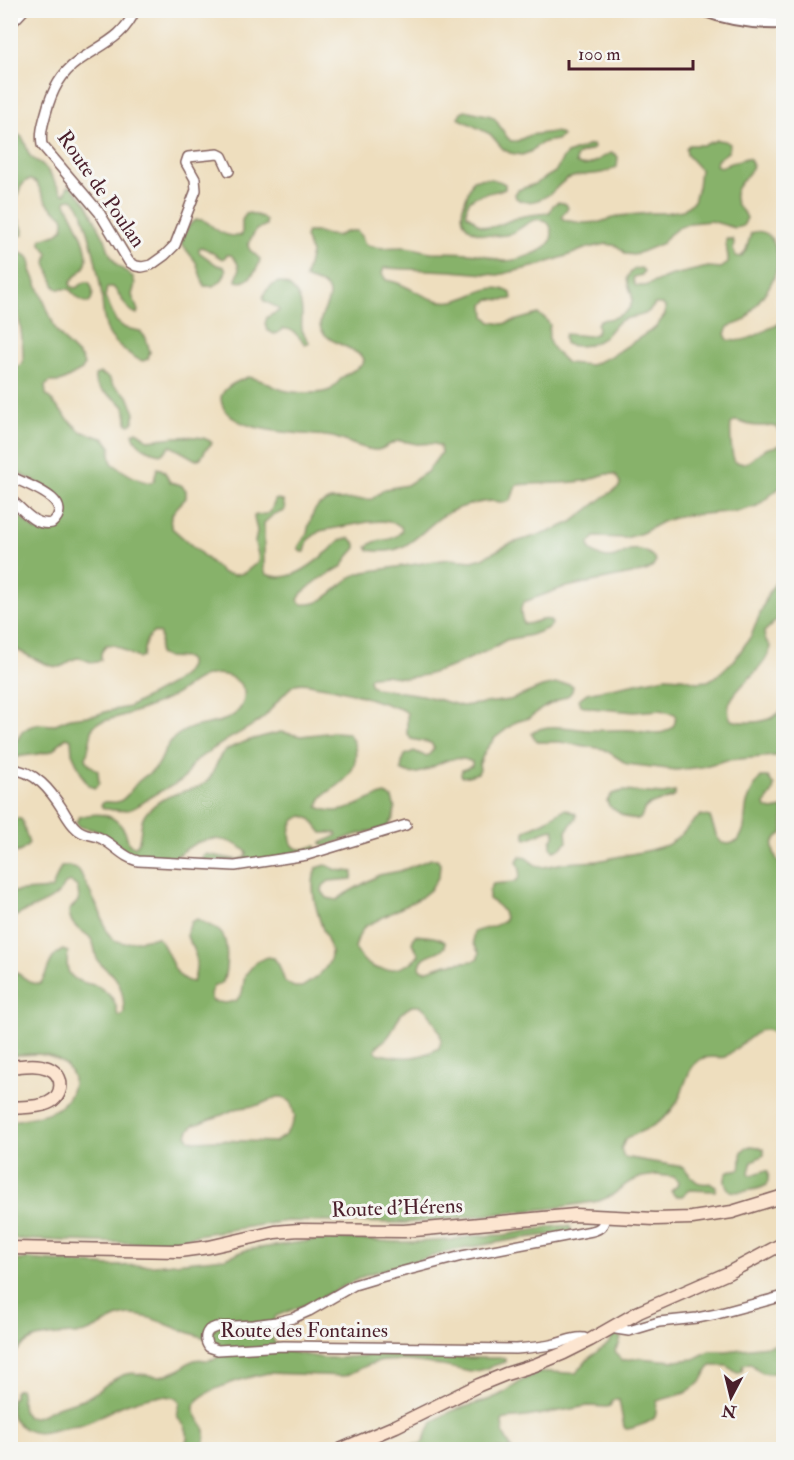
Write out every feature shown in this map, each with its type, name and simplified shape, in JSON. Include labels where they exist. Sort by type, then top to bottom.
[{"type":"main road","points":[[10,1067],[30,1065],[48,1068],[58,1076],[61,1086],[58,1096],[47,1103],[10,1108]]},
{"type":"main road","name":"Route d'Hérens","points":[[10,1248],[182,1251],[290,1230],[404,1231],[575,1215],[655,1219],[699,1218],[732,1212],[783,1196]]},
{"type":"main road","points":[[340,1449],[396,1426],[479,1385],[547,1361],[654,1304],[728,1273],[783,1243]]},
{"type":"street","points":[[10,25],[24,10]]},
{"type":"street","name":"Route de Poulan","points":[[135,10],[129,24],[121,32],[77,62],[55,87],[48,102],[41,132],[42,145],[99,212],[129,261],[142,267],[151,265],[165,255],[175,245],[180,234],[196,190],[195,179],[186,163],[188,157],[218,154],[222,156],[229,171]]},
{"type":"street","points":[[702,10],[752,22],[783,23]]},
{"type":"street","points":[[10,476],[51,497],[58,508],[57,516],[52,523],[41,523],[10,499]]},
{"type":"street","points":[[10,769],[28,773],[40,782],[79,831],[104,840],[127,857],[138,861],[235,866],[307,855],[406,825]]},
{"type":"street","name":"Route des Fontaines","points":[[586,1342],[584,1338],[576,1337],[556,1344],[516,1349],[283,1346],[218,1350],[209,1347],[205,1342],[205,1336],[208,1330],[216,1327],[253,1325],[294,1318],[347,1288],[381,1276],[462,1256],[592,1231],[602,1226],[605,1216]]},
{"type":"street","points":[[613,1327],[629,1330],[659,1322],[697,1318],[783,1296]]},
{"type":"green space","points":[[465,110],[491,116],[511,141],[517,141],[530,135],[553,132],[562,136],[557,140],[544,142],[522,155],[510,153],[503,149],[490,134],[458,118]]},
{"type":"green space","points":[[15,134],[22,137],[31,157],[46,168],[63,194],[68,186],[71,186],[87,204],[110,254],[117,265],[133,277],[135,284],[132,295],[137,314],[126,306],[113,287],[107,287],[105,297],[116,321],[125,328],[140,331],[146,338],[150,352],[148,359],[143,361],[134,357],[118,345],[108,332],[93,247],[83,213],[77,203],[72,199],[66,200],[84,243],[87,259],[83,269],[70,284],[76,288],[89,282],[93,292],[89,303],[80,300],[69,289],[55,287],[46,263],[48,253],[41,244],[41,239],[59,233],[63,228],[64,219],[49,205],[37,183],[33,181],[29,180],[24,183],[19,190],[16,204],[23,235],[18,236],[11,232],[10,137]]},
{"type":"green space","points":[[717,140],[730,144],[728,152],[717,160],[716,165],[720,167],[746,158],[750,159],[753,166],[751,171],[735,192],[736,203],[747,218],[743,226],[735,228],[711,221],[690,223],[678,228],[663,243],[634,255],[626,254],[617,246],[607,244],[587,248],[537,266],[498,275],[384,268],[382,274],[386,280],[439,301],[453,301],[489,289],[503,289],[511,293],[512,299],[489,299],[484,305],[485,316],[491,322],[503,324],[538,314],[550,325],[549,338],[552,347],[567,363],[591,365],[613,355],[655,328],[665,315],[665,307],[662,304],[655,304],[651,310],[642,315],[618,322],[596,342],[581,346],[565,344],[565,334],[589,336],[596,334],[600,320],[617,317],[630,307],[632,296],[627,279],[635,269],[641,268],[644,271],[642,275],[634,277],[633,281],[636,286],[645,286],[669,276],[708,267],[721,268],[728,263],[726,239],[732,239],[736,256],[741,257],[746,250],[751,233],[759,231],[765,233],[774,243],[777,264],[772,281],[746,319],[728,327],[725,334],[728,340],[743,340],[783,322],[783,485],[757,506],[739,511],[679,516],[626,538],[595,537],[589,543],[590,550],[601,557],[611,558],[630,550],[638,550],[645,551],[656,561],[653,567],[646,571],[562,588],[524,602],[521,613],[524,624],[546,619],[552,624],[549,628],[531,635],[506,640],[451,667],[426,675],[406,678],[385,675],[372,676],[369,679],[370,684],[375,688],[422,695],[462,706],[510,700],[556,684],[573,686],[569,695],[529,718],[516,722],[495,738],[485,751],[478,773],[462,777],[462,770],[472,766],[472,762],[452,759],[418,773],[401,770],[405,755],[414,751],[425,756],[429,755],[434,748],[431,743],[411,739],[407,733],[407,713],[403,710],[348,692],[301,683],[289,689],[259,721],[198,759],[180,781],[129,810],[103,808],[101,805],[104,802],[121,801],[137,782],[154,770],[174,738],[188,729],[222,721],[238,711],[243,701],[244,690],[237,681],[218,674],[193,682],[153,705],[97,723],[93,727],[86,759],[98,771],[99,783],[95,788],[89,786],[84,779],[72,753],[71,739],[67,737],[53,750],[11,759],[11,744],[16,742],[22,732],[29,727],[39,724],[53,725],[70,718],[96,715],[129,707],[173,683],[184,674],[189,661],[186,658],[165,657],[159,654],[160,634],[155,632],[147,639],[143,656],[139,658],[119,647],[106,645],[101,653],[101,660],[98,662],[76,658],[58,667],[41,662],[10,646],[13,636],[10,630],[10,505],[23,520],[38,531],[51,531],[57,527],[63,516],[61,501],[56,495],[11,469],[11,366],[18,367],[23,363],[23,354],[19,316],[11,285],[11,250],[29,258],[31,270],[56,330],[82,359],[84,365],[82,370],[60,382],[50,382],[45,386],[46,394],[80,431],[105,439],[111,447],[112,463],[120,469],[150,483],[154,481],[157,468],[164,471],[170,482],[181,485],[186,490],[186,498],[172,515],[172,528],[223,573],[234,575],[244,573],[258,562],[254,516],[270,512],[275,500],[278,499],[283,501],[285,509],[283,512],[274,514],[264,523],[264,569],[266,574],[275,577],[292,575],[316,561],[340,540],[350,538],[356,544],[356,548],[343,566],[318,580],[302,593],[298,600],[301,604],[309,604],[322,600],[352,577],[364,572],[449,559],[472,561],[483,558],[509,544],[549,532],[572,522],[619,487],[620,483],[616,475],[608,474],[584,481],[517,485],[509,501],[487,501],[459,508],[446,514],[408,544],[397,549],[369,550],[367,547],[375,542],[393,538],[402,531],[401,527],[395,523],[382,521],[320,531],[308,540],[305,552],[301,552],[299,546],[307,534],[314,511],[319,505],[330,500],[372,499],[385,489],[407,485],[427,472],[441,453],[440,446],[431,444],[399,441],[372,450],[333,437],[268,430],[236,420],[226,411],[221,399],[224,391],[248,377],[283,390],[320,393],[330,390],[343,377],[363,364],[364,359],[360,355],[329,338],[321,329],[321,318],[329,295],[323,285],[305,278],[311,253],[305,237],[307,232],[337,236],[348,231],[357,231],[365,244],[374,247],[408,247],[432,252],[476,254],[509,261],[531,255],[549,244],[552,233],[550,225],[538,219],[511,234],[497,236],[472,230],[463,219],[462,211],[473,180],[497,180],[505,184],[505,189],[479,195],[469,202],[467,215],[480,225],[487,227],[524,216],[550,212],[553,205],[558,202],[566,204],[568,208],[562,216],[563,220],[583,223],[600,222],[619,216],[664,213],[683,210],[694,201],[700,169],[687,155],[686,148],[689,145],[704,145]],"holes":[[[735,421],[753,426],[777,427],[782,436],[781,444],[762,451],[745,463],[735,462],[731,428],[731,424]]]},
{"type":"green space","points":[[590,145],[594,148],[579,154],[576,163],[590,164],[611,153],[618,157],[617,167],[605,172],[567,179],[539,200],[524,202],[516,198],[515,194],[518,190],[535,184],[555,172],[567,154]]},
{"type":"green space","points":[[249,213],[262,217],[266,221],[266,225],[256,230],[248,246],[260,259],[255,272],[245,281],[236,281],[239,269],[231,255],[223,259],[201,247],[199,252],[226,270],[219,283],[204,286],[196,262],[181,243],[188,227],[194,221],[202,220],[224,234],[242,235],[242,220]]},
{"type":"green space","points":[[279,282],[293,290],[299,299],[302,309],[302,329],[308,344],[289,330],[282,329],[274,334],[267,330],[265,324],[267,317],[279,311],[263,300],[264,296],[268,288]]},
{"type":"green space","points":[[100,373],[109,378],[113,385],[128,396],[135,413],[133,423],[130,425],[127,424],[126,411],[122,404],[97,386],[95,375]]},
{"type":"green space","points":[[137,431],[148,440],[200,437],[212,443],[202,457],[196,460],[171,446],[162,454],[148,450],[136,441],[133,433]]},
{"type":"green space","points":[[783,570],[783,614],[764,632],[765,639],[770,646],[767,656],[736,692],[728,710],[731,720],[759,722],[773,717],[783,708],[783,758],[775,756],[727,760],[701,767],[676,770],[627,764],[604,749],[560,742],[539,742],[533,737],[532,733],[546,727],[656,733],[670,729],[675,723],[675,714],[660,710],[634,712],[591,708],[581,705],[579,699],[587,693],[666,677],[697,682],[708,681],[717,676],[736,658],[751,636],[768,594]]},
{"type":"green space","points":[[281,732],[301,736],[334,732],[348,733],[355,746],[353,767],[346,779],[324,795],[318,807],[336,811],[345,810],[386,794],[392,798],[395,808],[393,819],[387,827],[352,836],[327,846],[321,843],[337,835],[336,833],[322,833],[311,819],[304,816],[295,820],[292,826],[290,834],[293,846],[303,849],[315,846],[316,849],[258,866],[234,861],[202,860],[206,854],[238,860],[246,857],[247,852],[234,844],[213,839],[198,842],[168,859],[146,858],[125,850],[101,832],[78,826],[76,822],[79,817],[85,815],[98,814],[110,817],[120,824],[129,844],[136,846],[140,838],[144,816],[154,806],[170,796],[205,783],[225,751],[249,740]]},
{"type":"green space","points":[[761,777],[768,777],[774,786],[772,794],[765,803],[766,808],[772,810],[783,808],[783,833],[774,841],[773,850],[783,871],[783,1040],[768,1030],[760,1030],[725,1057],[701,1059],[689,1073],[679,1099],[671,1111],[654,1125],[626,1138],[621,1149],[624,1157],[683,1167],[698,1182],[711,1183],[716,1186],[715,1191],[689,1190],[682,1196],[675,1196],[671,1191],[678,1182],[674,1177],[657,1175],[642,1177],[628,1183],[611,1196],[599,1201],[439,1220],[403,1223],[287,1221],[202,1234],[168,1242],[11,1239],[11,1121],[55,1110],[69,1096],[73,1081],[69,1069],[52,1057],[38,1054],[11,1056],[11,969],[32,983],[40,984],[51,961],[63,950],[68,952],[67,967],[70,974],[77,980],[101,988],[114,1000],[118,1016],[124,1013],[123,998],[118,982],[98,961],[91,939],[71,920],[69,910],[79,899],[77,887],[71,882],[65,884],[55,897],[11,919],[11,892],[51,889],[61,867],[69,866],[79,870],[100,912],[107,932],[114,940],[124,943],[157,937],[180,976],[193,982],[196,957],[187,936],[188,930],[191,922],[197,919],[211,926],[222,935],[227,955],[223,982],[213,987],[210,994],[212,1001],[225,1003],[236,1001],[242,993],[245,975],[256,962],[267,957],[274,958],[285,982],[294,987],[302,987],[327,966],[331,953],[314,898],[313,883],[316,868],[326,865],[337,870],[353,872],[352,879],[329,881],[323,886],[322,891],[327,898],[337,900],[379,875],[437,859],[440,864],[439,876],[430,890],[420,898],[364,927],[355,948],[368,964],[377,968],[390,969],[403,966],[415,960],[419,955],[412,943],[415,935],[442,940],[445,942],[445,947],[423,960],[420,969],[425,971],[478,958],[479,953],[473,940],[474,932],[505,920],[502,911],[489,899],[489,891],[493,884],[514,882],[519,878],[520,870],[517,861],[520,856],[537,866],[544,867],[597,861],[646,851],[667,845],[701,815],[710,817],[717,837],[722,843],[729,844],[738,841],[741,836],[747,803]],"holes":[[[412,1006],[421,1006],[429,1013],[440,1033],[439,1048],[424,1055],[409,1057],[377,1053],[376,1047],[387,1038],[402,1014]],[[277,1097],[291,1102],[295,1117],[285,1135],[275,1142],[194,1141],[187,1135],[194,1125],[235,1109],[259,1105]]]},
{"type":"green space","points":[[623,791],[663,794],[675,792],[675,796],[649,805],[640,819],[636,820],[624,816],[609,806],[607,801],[612,794]]},
{"type":"green space","points":[[566,809],[576,814],[576,818],[566,831],[567,842],[561,848],[553,851],[552,849],[554,829],[525,838],[525,831]]},
{"type":"green space","points":[[18,818],[22,820],[29,844],[21,851],[13,853],[10,852],[11,820]]},
{"type":"green space","points":[[751,1146],[764,1149],[764,1155],[752,1161],[750,1175],[768,1171],[767,1183],[756,1189],[730,1191],[725,1182],[726,1174],[728,1171],[740,1169],[742,1152]]},
{"type":"green space","points":[[568,1226],[571,1232],[451,1251],[368,1274],[314,1301],[276,1316],[271,1330],[272,1338],[280,1350],[323,1358],[382,1354],[441,1354],[466,1358],[502,1358],[505,1362],[470,1372],[420,1362],[393,1361],[371,1364],[345,1376],[268,1373],[250,1377],[213,1390],[196,1402],[194,1409],[205,1431],[203,1449],[177,1449],[184,1445],[187,1436],[184,1425],[177,1416],[180,1403],[178,1399],[172,1397],[155,1396],[143,1399],[83,1424],[39,1433],[18,1424],[12,1415],[11,1399],[17,1389],[21,1392],[23,1412],[27,1417],[35,1417],[88,1397],[123,1375],[132,1373],[167,1375],[196,1360],[218,1357],[220,1348],[215,1341],[155,1320],[126,1315],[85,1333],[31,1340],[11,1358],[11,1261],[27,1259],[110,1266],[154,1265],[225,1258],[246,1250],[316,1240],[417,1242],[504,1235]]},
{"type":"green space","points":[[617,1335],[621,1338],[615,1350],[623,1360],[638,1358],[675,1361],[694,1359],[709,1351],[783,1344],[783,1356],[778,1361],[783,1362],[783,1366],[779,1366],[771,1374],[762,1373],[750,1363],[743,1365],[739,1373],[727,1366],[711,1366],[701,1382],[685,1393],[657,1401],[656,1415],[653,1419],[629,1429],[624,1427],[619,1400],[613,1400],[607,1407],[588,1406],[505,1419],[502,1421],[503,1433],[512,1449],[381,1449],[421,1444],[432,1423],[443,1416],[487,1401],[534,1374],[576,1373],[589,1358]]}]
